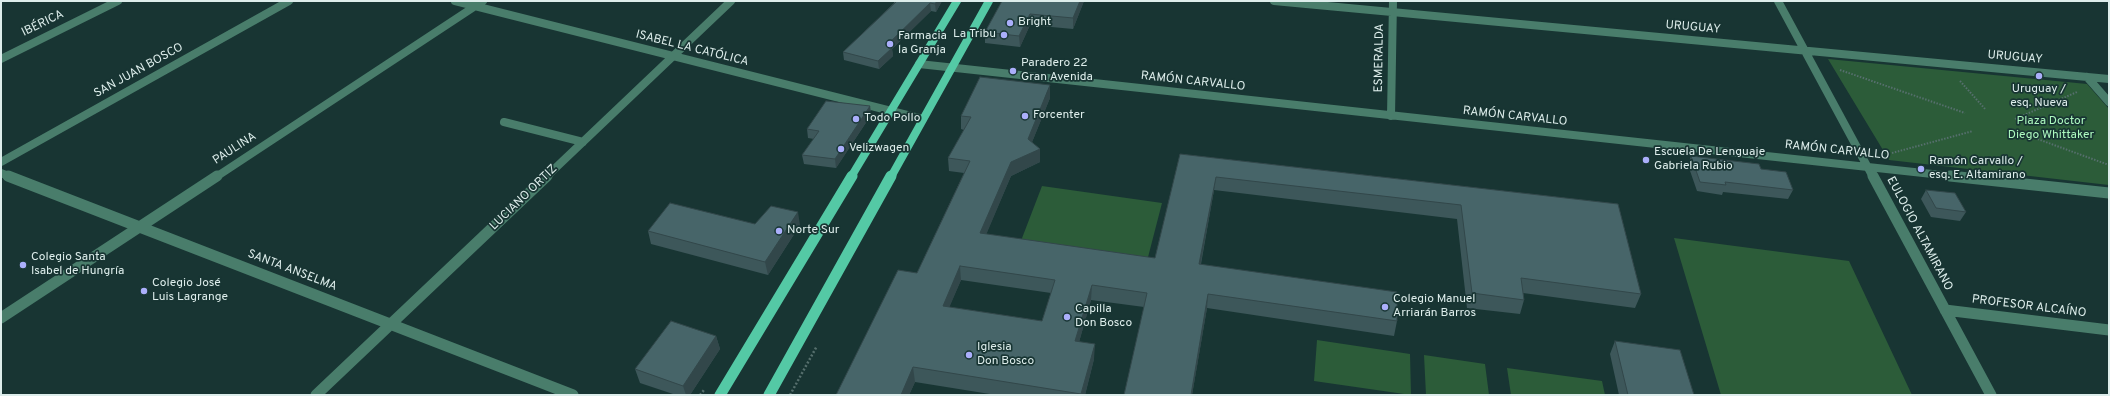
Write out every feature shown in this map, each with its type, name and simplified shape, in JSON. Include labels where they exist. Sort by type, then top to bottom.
[{"type":"main road","points":[[720,395],[957,1]]},
{"type":"main road","points":[[769,395],[989,1]]},
{"type":"street","name":"IBÉRICA","points":[[1,58],[118,1]]},
{"type":"street","name":"SAN JUAN BOSCO","points":[[1,162],[289,1]]},
{"type":"street","name":"ISABEL LA CATÓLICA","points":[[455,1],[479,4],[673,57],[923,119]]},
{"type":"street","name":"LUCIANO ORTIZ","points":[[316,395],[731,1]]},
{"type":"street","name":"URUGUAY","points":[[1274,1],[2109,79]]},
{"type":"street","name":"ESMERALDA","points":[[1391,116],[1393,1]]},
{"type":"street","name":"EULOGIO ALTAMIRANO","points":[[1778,1],[1991,395]]},
{"type":"street","name":"PAULINA","points":[[1,318],[479,4]]},
{"type":"street","name":"RAMÓN CARVALLO","points":[[919,64],[951,69],[1391,116],[1866,164],[2109,193]]},
{"type":"street","points":[[2087,77],[2109,102]]},
{"type":"street","points":[[504,122],[583,142]]},
{"type":"street","name":"SANTA ANSELMA","points":[[1,173],[573,395]]},
{"type":"street","name":"PROFESOR ALCAÍNO","points":[[1945,310],[2109,330]]},
{"type":"path","points":[[1946,64],[1986,110]]},
{"type":"path","points":[[1839,70],[1965,113]]},
{"type":"path","points":[[2015,119],[2093,84]]},
{"type":"path","points":[[1866,164],[1973,131]]},
{"type":"path","points":[[2032,136],[2109,165]]},
{"type":"green space","name":"Plaza Doctor Diego Whittaker","points":[[1828,59],[2087,84],[2109,109],[2109,185],[1889,160]]},
{"type":"green space","points":[[1042,186],[1162,203],[1146,265],[1019,246]]},
{"type":"green space","points":[[1674,238],[1849,261],[1912,395],[1721,395]]},
{"type":"green space","points":[[1317,340],[1410,354],[1411,395],[1314,381]]},
{"type":"green space","points":[[1424,355],[1485,364],[1489,395],[1426,395]]},
{"type":"green space","points":[[1507,368],[1602,381],[1605,395],[1511,395]]},
{"type":"building","points":[[897,1],[937,1],[935,4],[930,3],[886,46],[892,48],[878,61],[843,52]]},
{"type":"building","points":[[1002,1],[1080,1],[1073,18],[1030,14],[1019,36],[985,32]]},
{"type":"building","points":[[980,77],[1050,85],[1028,139],[1040,149],[1011,162],[980,233],[1155,258],[1180,154],[1618,204],[1641,294],[1521,278],[1524,300],[1472,293],[1461,205],[1216,177],[1199,264],[1397,292],[1397,321],[1208,294],[1191,395],[1124,395],[1147,293],[1092,285],[1075,341],[1095,344],[1081,394],[913,367],[901,395],[836,395],[898,270],[917,273],[970,161],[948,158],[971,117],[961,116]],"holes":[[[960,266],[1055,280],[1042,321],[943,306]]]},
{"type":"building","points":[[826,101],[870,106],[835,159],[802,155],[819,131],[807,129]]},
{"type":"building","points":[[1691,156],[1759,164],[1761,169],[1786,172],[1793,190],[1725,182],[1726,185],[1700,182]]},
{"type":"building","points":[[1926,190],[1955,193],[1966,212],[1936,208]]},
{"type":"building","points":[[670,203],[755,224],[771,206],[798,212],[765,262],[648,231]]},
{"type":"building","points":[[671,321],[716,336],[683,386],[635,369]]},
{"type":"building","points":[[1615,341],[1680,350],[1694,395],[1628,395]]},
{"type":"place","name":"Bright","points":[[1010,23]]},
{"type":"place","name":"La Tribu","points":[[1004,35]]},
{"type":"place","name":"Farmacia la Granja","points":[[890,44]]},
{"type":"place","name":"Paradero 22 Gran Avenida","points":[[1013,71]]},
{"type":"place","name":"Uruguay / esq. Nueva","points":[[2039,76]]},
{"type":"place","name":"Forcenter","points":[[1025,116]]},
{"type":"place","name":"Todo Pollo","points":[[856,119]]},
{"type":"place","name":"Velizwagen","points":[[841,149]]},
{"type":"place","name":"Escuela De Lenguaje Gabriela Rubio","points":[[1646,160]]},
{"type":"place","name":"Ramón Carvallo / esq. E. Altamirano","points":[[1921,169]]},
{"type":"place","name":"Norte Sur","points":[[779,231]]},
{"type":"place","name":"Colegio Santa Isabel de Hungría","points":[[23,265]]},
{"type":"place","name":"Colegio José Luis Lagrange","points":[[144,291]]},
{"type":"place","name":"Colegio Manuel Arriarán Barros","points":[[1385,307]]},
{"type":"place","name":"Capilla Don Bosco","points":[[1067,317]]},
{"type":"place","name":"Iglesia Don Bosco","points":[[969,355]]}]
